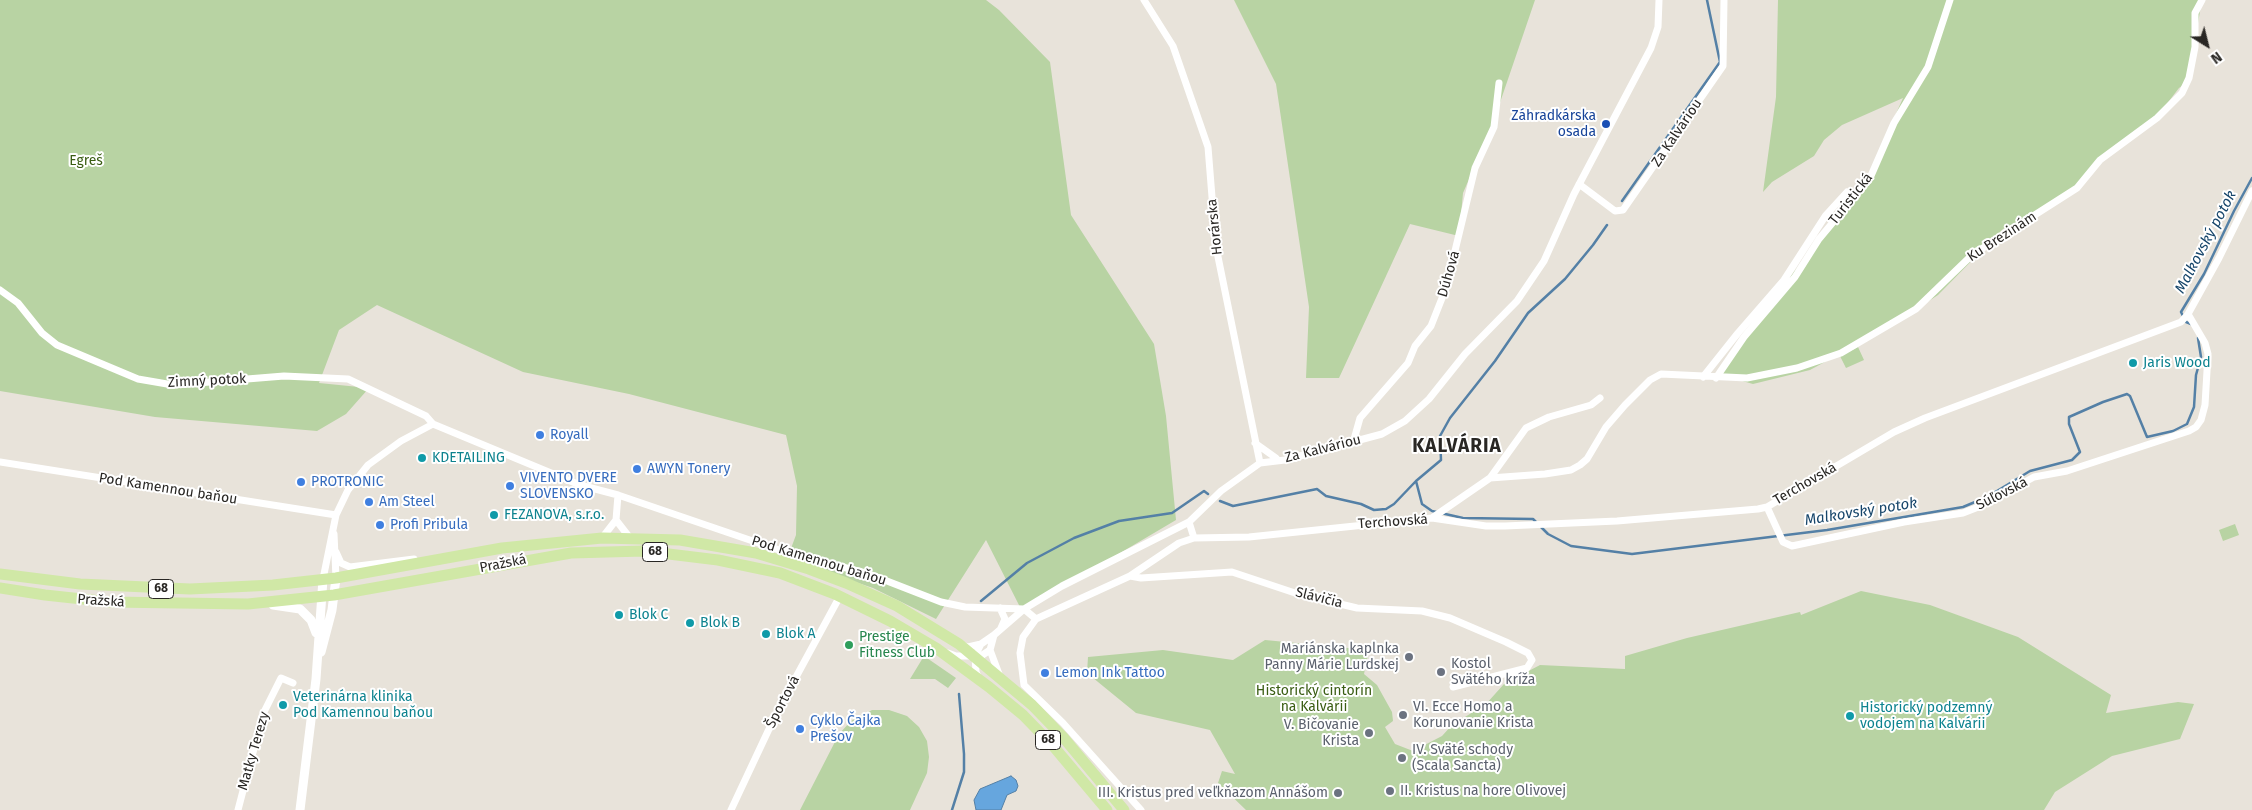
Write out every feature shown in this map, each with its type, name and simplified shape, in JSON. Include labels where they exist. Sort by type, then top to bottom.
[{"type":"main road","name":"Pražská","points":[[0,574],[80,584],[190,590],[336,578],[547,542],[602,538],[680,540],[720,546],[809,569],[897,606],[975,656]]},
{"type":"main road","name":"Pražská","points":[[0,588],[45,596],[110,602],[248,604],[322,597],[536,558],[609,550],[684,554],[780,573],[840,596],[890,621],[936,648],[979,680]]},
{"type":"main road","name":"68","points":[[975,656],[1000,676],[1063,737],[1124,810]]},
{"type":"main road","name":"68","points":[[979,680],[1023,715],[1054,747],[1107,810]]},
{"type":"street","name":"Horárska","points":[[1144,0],[1173,46],[1208,147],[1216,247],[1260,463]]},
{"type":"street","name":"Za Kalváriou","points":[[981,644],[1024,608],[1062,586],[1189,522],[1221,491],[1260,463],[1285,460],[1382,434],[1405,421],[1429,399],[1465,354],[1518,301],[1544,261],[1579,184],[1651,48],[1658,27],[1659,0]]},
{"type":"street","name":"Za Kalváriou","points":[[1579,184],[1616,211],[1623,210],[1723,66],[1724,0]]},
{"type":"street","name":"Turistická","points":[[1716,378],[1744,338],[1795,277],[1819,239],[1870,178],[1894,123],[1928,67],[1950,0]]},
{"type":"street","name":"Ku Brezinám","points":[[1490,478],[1572,470],[1587,459],[1606,427],[1650,380],[1661,374],[1747,378],[1797,368],[1840,353],[1916,309],[1972,255],[2077,188],[2100,160],[2157,118],[2182,93],[2189,78],[2194,47],[2195,13],[2202,0]]},
{"type":"street","name":"Dúhová","points":[[1353,442],[1360,418],[1408,363],[1415,346],[1431,326],[1446,288],[1475,168],[1494,126],[1499,83]]},
{"type":"street","points":[[2185,317],[2219,258],[2252,191]]},
{"type":"street","name":"Turistická","points":[[1703,377],[1784,280],[1826,215],[1846,192]]},
{"type":"street","name":"Zimný potok","points":[[0,290],[18,303],[42,333],[57,345],[138,379],[173,385],[284,376],[348,379],[426,416],[433,424]]},
{"type":"street","name":"Terchovská","points":[[1130,576],[1179,543],[1194,538],[1249,537],[1434,516],[1486,526],[1532,525],[1617,521],[1751,510],[1767,507],[1894,432],[1925,418],[2185,317]]},
{"type":"street","name":"Súľovská","points":[[1767,507],[1783,542],[1792,546],[1904,522],[1963,513],[2034,478],[2066,471],[2189,432],[2201,420],[2205,406],[2208,354],[2205,343],[2185,317]]},
{"type":"street","points":[[1434,516],[1490,478],[1526,428],[1549,417],[1592,405],[1600,398]]},
{"type":"street","points":[[300,810],[316,679],[323,579],[336,514],[348,490],[368,465],[401,441],[433,424]]},
{"type":"street","name":"Pod Kamennou baňou","points":[[433,424],[574,483],[618,495],[782,551],[869,574],[941,602],[965,607],[1024,608]]},
{"type":"street","points":[[1255,443],[1276,458]]},
{"type":"street","name":"Pod Kamennou baňou","points":[[0,462],[336,514]]},
{"type":"street","points":[[602,538],[616,520],[618,495]]},
{"type":"street","points":[[616,520],[630,538]]},
{"type":"street","points":[[1189,522],[1194,538]]},
{"type":"street","points":[[316,679],[332,610],[336,578],[336,552],[333,528]]},
{"type":"street","name":"Pražská","points":[[336,552],[341,563],[350,567],[405,560],[449,558]]},
{"type":"street","name":"Slávičia","points":[[1036,619],[1130,576],[1140,578],[1232,572],[1298,594],[1357,608],[1422,611],[1450,618],[1528,653],[1532,660],[1527,668],[1453,687]]},
{"type":"street","points":[[332,610],[345,596],[358,591]]},
{"type":"street","name":"Športová","points":[[731,810],[777,712],[840,596]]},
{"type":"street","points":[[248,604],[292,606],[300,609],[311,620],[318,638]]},
{"type":"street","points":[[1000,608],[1005,619],[1001,629]]},
{"type":"street","points":[[1024,608],[1036,619],[1023,637],[1020,653],[1024,685],[1063,723],[1141,810]]},
{"type":"street","points":[[994,635],[990,650],[1000,676]]},
{"type":"street","points":[[959,644],[968,647],[981,644]]},
{"type":"street","points":[[979,680],[976,672],[975,656],[981,644]]},
{"type":"street","points":[[936,648],[956,656],[981,656],[990,650]]},
{"type":"street","name":"Matky Terezy","points":[[238,810],[263,714],[281,678],[293,683]]},
{"type":"green space","name":"Egreš","points":[[0,0],[986,0],[999,10],[1050,62],[1071,215],[1154,344],[1166,416],[1176,520],[1022,611],[986,540],[936,619],[873,588],[787,559],[796,535],[797,486],[786,435],[629,394],[523,372],[377,305],[339,330],[319,383],[369,388],[346,414],[317,431],[155,417],[0,391]]},
{"type":"green space","points":[[1234,0],[1535,0],[1492,126],[1463,193],[1459,236],[1410,224],[1339,378],[1306,378],[1309,307],[1276,84]]},
{"type":"green space","points":[[1778,0],[2202,0],[2188,81],[2179,88],[2156,118],[2104,159],[2067,196],[2003,229],[1938,295],[1891,326],[1810,370],[1753,384],[1721,375],[1732,352],[1868,176],[1903,98],[1842,125],[1824,140],[1814,156],[1772,182],[1763,192],[1776,97]]},
{"type":"green space","points":[[1858,347],[1864,360],[1846,368],[1840,356]]},
{"type":"green space","points":[[2235,524],[2239,535],[2223,541],[2219,530]]},
{"type":"green space","name":"Historický cintorín na Kalvárii","points":[[1861,591],[1930,605],[2018,637],[2111,695],[2106,713],[2178,702],[2194,704],[2180,739],[2112,756],[2055,792],[2044,810],[1246,810],[1218,783],[1222,771],[1235,774],[1210,730],[1136,713],[1087,673],[1088,657],[1163,650],[1233,660],[1265,640],[1369,650],[1364,674],[1377,685],[1392,712],[1393,721],[1385,727],[1395,744],[1413,751],[1442,736],[1452,725],[1486,704],[1504,684],[1540,665],[1625,669],[1625,656],[1687,638],[1800,612],[1801,615]]},
{"type":"green space","points":[[924,656],[956,678],[948,688],[935,679],[910,679]]},
{"type":"green space","points":[[872,710],[889,710],[907,716],[919,727],[927,741],[929,757],[927,773],[910,810],[800,810],[839,734],[851,721]]},
{"type":"water","points":[[1011,776],[1016,780],[1018,786],[1016,791],[1007,795],[1001,810],[976,810],[974,800],[980,789]]},
{"type":"waterway","points":[[1622,201],[1720,62],[1707,0]]},
{"type":"waterway","name":"Malkovský potok","points":[[2191,324],[2186,322],[2181,312],[2204,274],[2252,178]]},
{"type":"waterway","points":[[1220,501],[1233,506],[1317,489],[1326,496],[1361,504],[1374,510],[1386,509],[1394,504],[1416,481],[1441,460],[1440,436],[1450,418],[1495,361],[1528,313],[1565,279],[1607,225]]},
{"type":"waterway","name":"Malkovský potok","points":[[1540,526],[1548,534],[1571,546],[1632,554],[1827,530],[1963,507],[1987,497],[2030,471],[2072,460],[2080,452],[2069,424],[2069,417],[2103,402],[2127,394],[2130,396],[2147,437],[2173,431],[2187,424],[2194,407],[2196,375],[2201,357],[2198,338]]},
{"type":"waterway","name":"Malkovský potok","points":[[1416,481],[1422,504],[1432,511],[1463,518],[1533,519],[1536,522]]},
{"type":"waterway","name":"Malkovský potok","points":[[981,601],[1027,563],[1074,538],[1119,521],[1172,513],[1204,491],[1208,494]]},
{"type":"waterway","name":"Malkovský potok","points":[[952,810],[964,772],[959,694]]},
{"type":"place","name":"Záhradkárska osada","points":[[1606,124]]},
{"type":"place","name":"Jaris Wood","points":[[2133,363]]},
{"type":"place","name":"Royall","points":[[540,435]]},
{"type":"place","name":"KDETAILING","points":[[422,458]]},
{"type":"place","name":"AWYN Tonery","points":[[637,469]]},
{"type":"place","name":"PROTRONIC","points":[[301,482]]},
{"type":"place","name":"VIVENTO DVERE SLOVENSKO","points":[[510,486]]},
{"type":"place","name":"Am Steel","points":[[369,502]]},
{"type":"place","name":"FEZANOVA, s.r.o.","points":[[494,515]]},
{"type":"place","name":"Profi Pribula","points":[[380,525]]},
{"type":"place","name":"Blok C","points":[[619,615]]},
{"type":"place","name":"Blok B","points":[[690,623]]},
{"type":"place","name":"Blok A","points":[[766,634]]},
{"type":"place","name":"Prestige Fitness Club","points":[[849,645]]},
{"type":"place","name":"Mariánska kaplnka Panny Márie Lurdskej","points":[[1409,657]]},
{"type":"place","name":"Kostol Svätého kríža","points":[[1441,672]]},
{"type":"place","name":"Lemon Ink Tattoo","points":[[1045,673]]},
{"type":"place","name":"Veterinárna klinika Pod Kamennou baňou","points":[[283,705]]},
{"type":"place","name":"VI. Ecce Homo a Korunovanie Krista","points":[[1403,715]]},
{"type":"place","name":"Historický podzemný vodojem na Kalvárii","points":[[1850,716]]},
{"type":"place","name":"Cyklo Čajka Prešov","points":[[800,729]]},
{"type":"place","name":"V. Bičovanie Krista","points":[[1369,733]]},
{"type":"place","name":"IV. Sväté schody (Scala Sancta)","points":[[1402,758]]},
{"type":"place","name":"II. Kristus na hore Olivovej","points":[[1390,791]]},
{"type":"place","name":"III. Kristus pred veľkňazom Annášom","points":[[1338,793]]},
{"type":"district","name":"KALVÁRIA","points":[[1457,447]]}]
